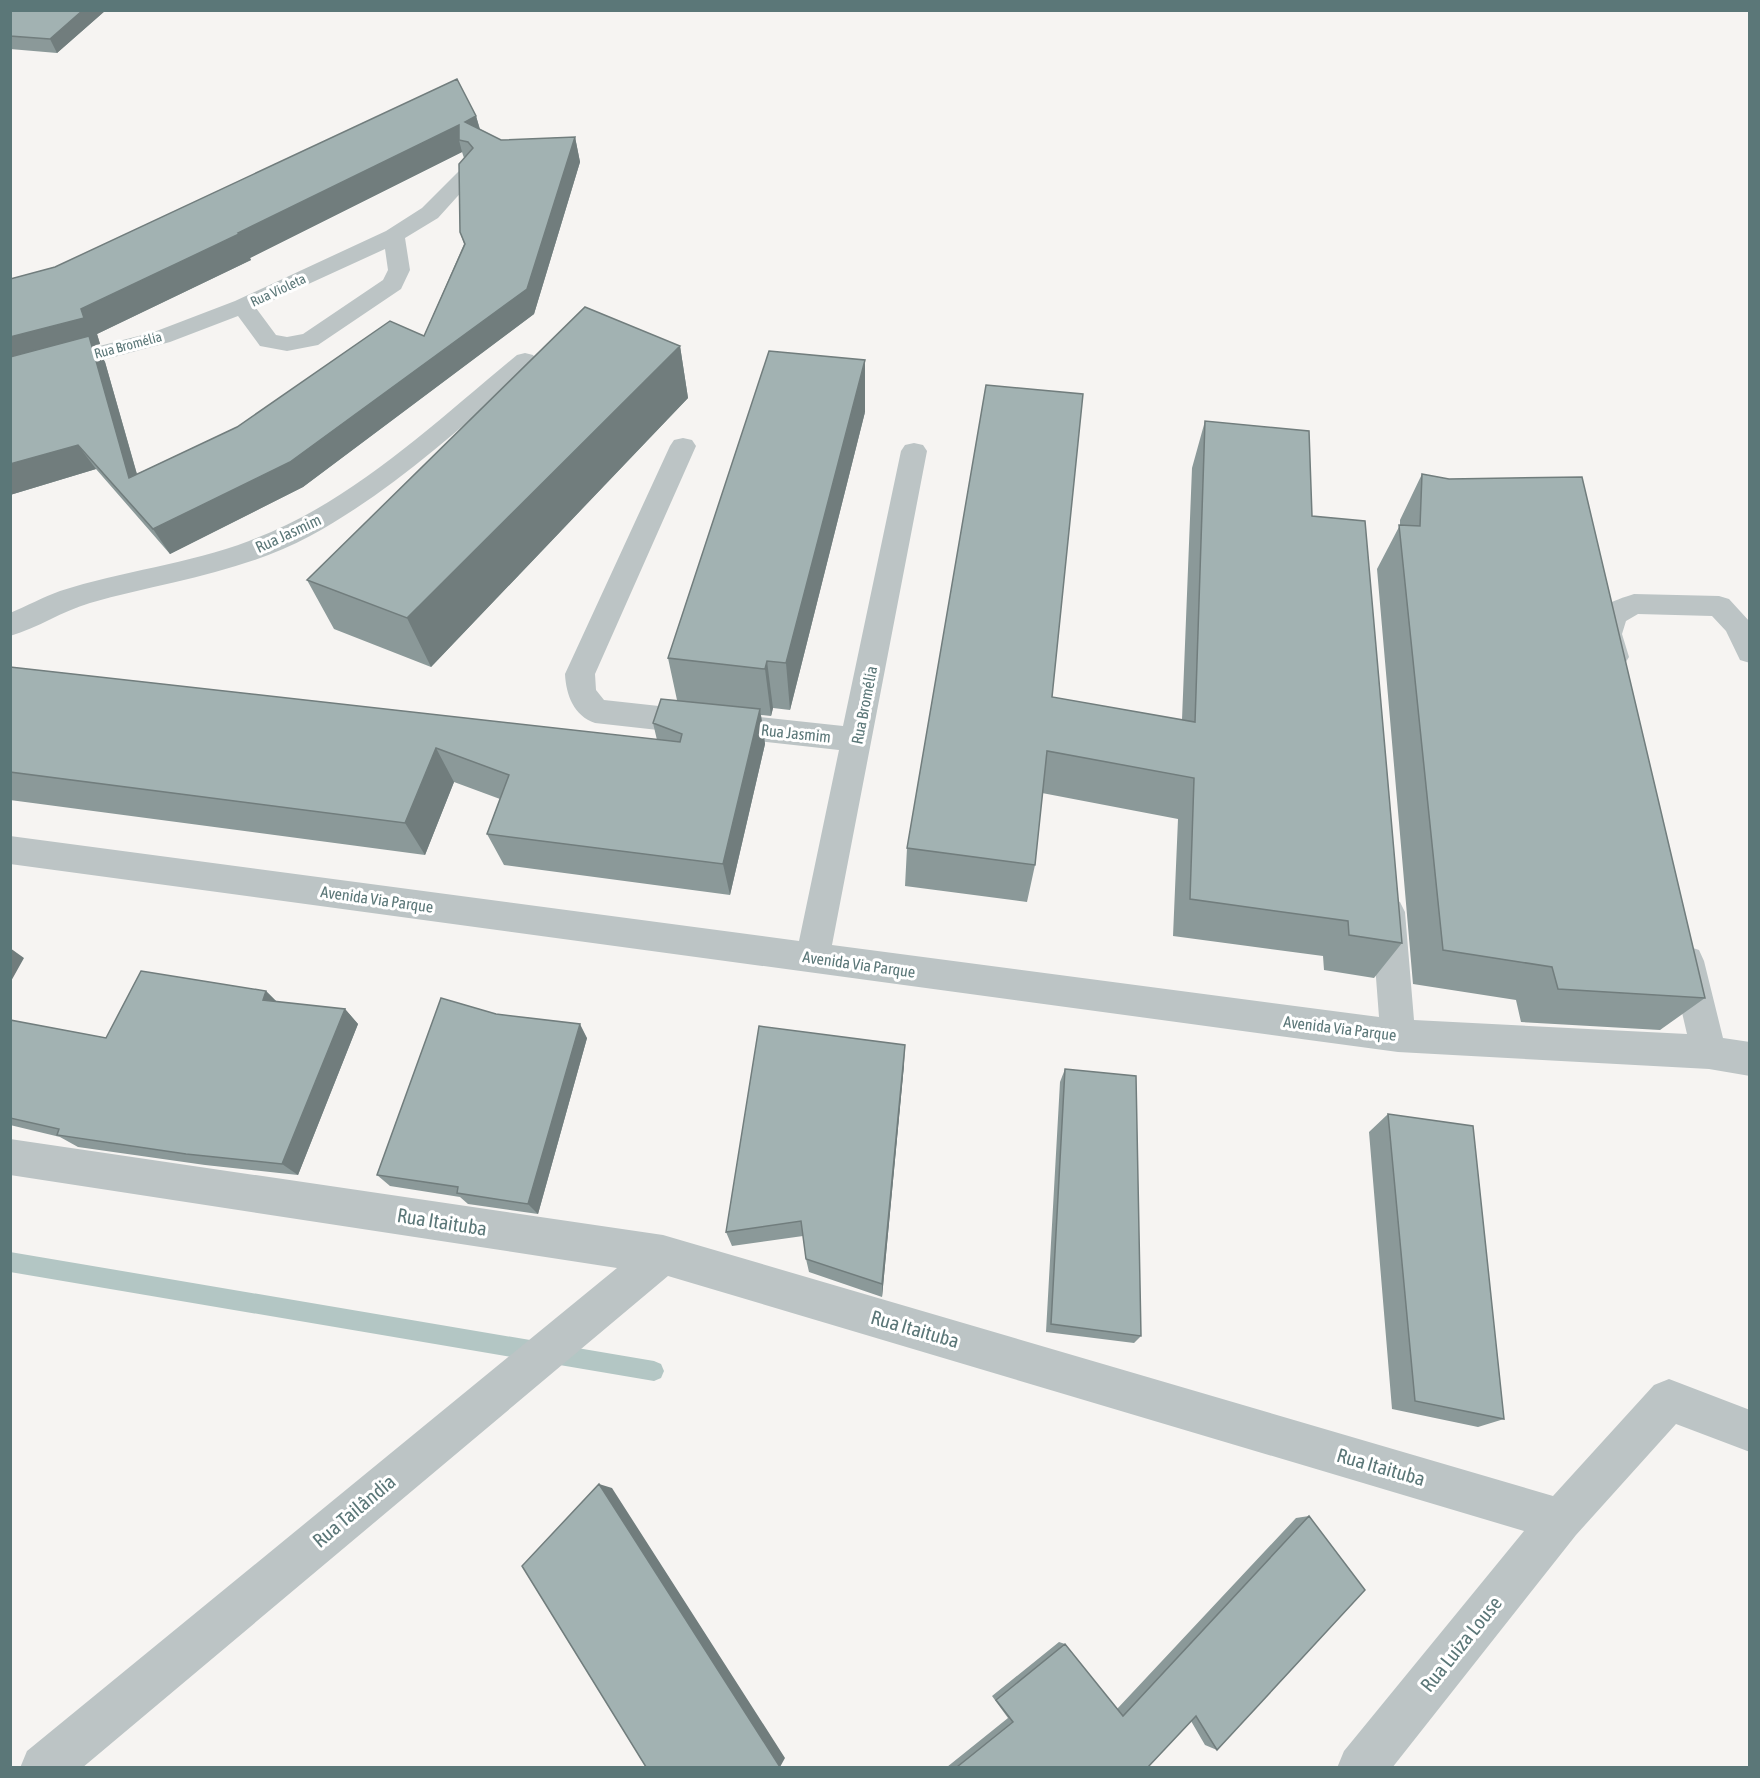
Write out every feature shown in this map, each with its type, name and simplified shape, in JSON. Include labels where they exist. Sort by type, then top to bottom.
[{"type":"street","name":"Rua Violeta","points":[[394,236],[399,270],[393,284],[310,340],[288,344],[268,340],[243,306],[394,236],[430,213],[468,173]]},
{"type":"street","name":"Rua Bromélia","points":[[10,377],[162,337],[243,306]]},
{"type":"street","name":"Rua Jasmim","points":[[10,626],[66,600],[135,581],[199,568],[261,548],[311,525],[363,494],[525,360]]},
{"type":"street","name":"Rua Jasmim","points":[[683,447],[580,674],[581,692],[595,711],[857,740]]},
{"type":"street","name":"Rua Bromélia","points":[[812,958],[914,451]]},
{"type":"street","points":[[1619,680],[1608,634],[1613,615],[1634,603],[1719,606],[1737,625],[1749,652]]},
{"type":"street","name":"Avenida Via Parque","points":[[10,850],[1398,1036],[1709,1052],[1749,1059]]},
{"type":"street","points":[[1386,881],[1398,1036]]},
{"type":"street","points":[[1681,936],[1709,1052]]},
{"type":"street","name":"Rua Itaituba","points":[[10,1157],[663,1255],[1561,1521]]},
{"type":"street","name":"Rua Tailândia","points":[[44,1767],[663,1255]]},
{"type":"street","points":[[1561,1521],[1669,1400],[1749,1431]]},
{"type":"street","name":"Rua Luiza Louse","points":[[1361,1767],[1561,1521]]},
{"type":"building","points":[[10,10],[83,10],[50,39],[10,36]]},
{"type":"building","points":[[457,79],[476,116],[465,122],[501,140],[575,137],[527,289],[290,462],[153,529],[78,445],[10,464],[10,357],[89,336],[129,478],[237,427],[390,321],[424,336],[465,244],[460,232],[459,164],[473,148],[468,142],[459,140],[459,125],[81,309],[84,318],[10,337],[10,279],[55,267]]},
{"type":"building","points":[[585,307],[680,346],[407,618],[307,580]]},
{"type":"building","points":[[769,351],[865,360],[786,663],[767,661],[765,669],[668,658]]},
{"type":"building","points":[[986,385],[1083,394],[1052,697],[1195,722],[1205,421],[1309,431],[1312,516],[1365,521],[1402,943],[1349,935],[1348,921],[1190,899],[1194,778],[1047,751],[1035,865],[907,848]]},
{"type":"building","points":[[1422,474],[1449,479],[1582,477],[1705,998],[1558,989],[1552,967],[1443,950],[1399,525],[1420,526]]},
{"type":"building","points":[[10,667],[680,742],[682,734],[653,723],[661,699],[760,709],[723,864],[487,834],[509,775],[436,748],[405,823],[10,772]]},
{"type":"building","points":[[141,971],[266,991],[263,1000],[345,1009],[282,1164],[186,1154],[57,1135],[59,1129],[10,1118],[10,1020],[106,1038]]},
{"type":"building","points":[[441,998],[496,1014],[580,1024],[528,1204],[457,1193],[458,1187],[377,1175]]},
{"type":"building","points":[[759,1026],[905,1045],[882,1284],[806,1259],[801,1221],[726,1232]]},
{"type":"building","points":[[1065,1069],[1136,1076],[1141,1336],[1051,1324]]},
{"type":"building","points":[[1388,1114],[1473,1126],[1504,1419],[1415,1401]]},
{"type":"building","points":[[599,1484],[780,1767],[646,1767],[522,1566]]},
{"type":"building","points":[[1309,1516],[1365,1590],[1217,1750],[1196,1716],[1148,1767],[957,1767],[1013,1722],[996,1700],[1065,1644],[1123,1716]]},
{"type":"waterway","points":[[10,1262],[654,1371]]}]
